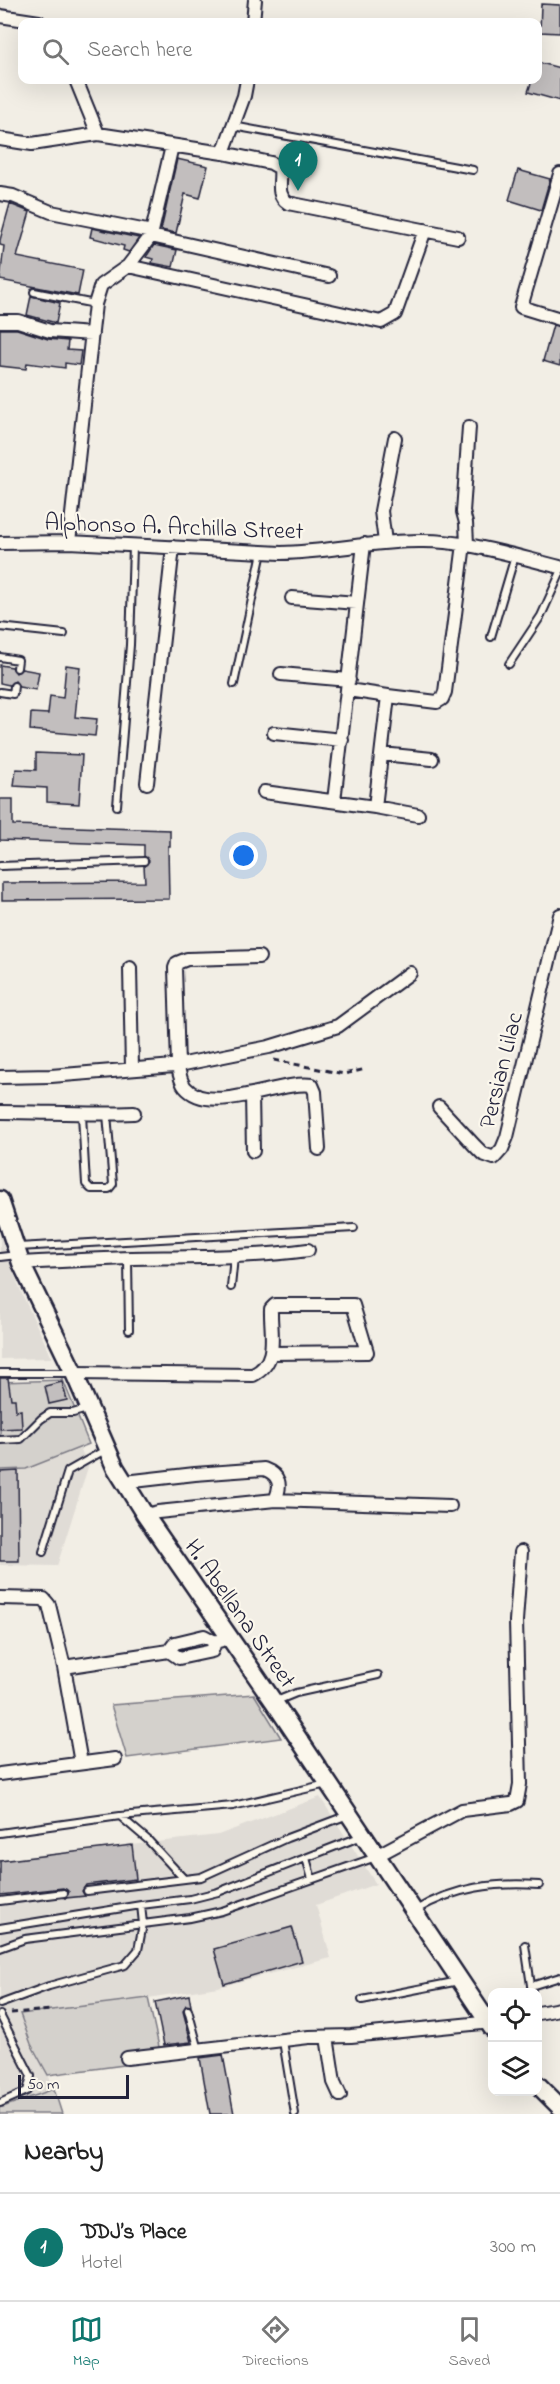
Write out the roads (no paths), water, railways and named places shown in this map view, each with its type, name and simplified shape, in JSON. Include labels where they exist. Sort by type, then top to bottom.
[{"type":"main road","name":"H. Abellana Street","points":[[0,1200],[13,1256],[74,1373],[105,1450],[124,1482],[222,1640],[274,1702],[362,1836],[488,2020]]},
{"type":"main road","points":[[542,2090],[560,2107]]},
{"type":"street","points":[[253,18],[255,0]]},
{"type":"street","points":[[0,16],[18,19]]},
{"type":"street","points":[[78,84],[98,134]]},
{"type":"street","points":[[223,153],[246,84]]},
{"type":"street","points":[[0,139],[32,144],[98,134],[223,153],[280,168],[279,194],[288,203],[458,237]]},
{"type":"street","points":[[69,542],[95,304],[101,285],[128,266],[151,234],[172,146]]},
{"type":"street","points":[[560,174],[521,307],[560,319]]},
{"type":"street","points":[[0,194],[13,196],[51,212],[329,276]]},
{"type":"street","points":[[128,266],[381,322],[395,314],[425,230]]},
{"type":"street","points":[[0,321],[18,321],[50,331],[92,334]]},
{"type":"street","points":[[281,674],[348,685],[388,696],[437,702],[442,699],[446,692],[466,544],[466,524],[463,512],[469,427]]},
{"type":"street","points":[[386,542],[381,511],[395,438]]},
{"type":"street","name":"Alphonso A. Archilla Street","points":[[0,543],[69,542],[301,553],[364,544],[421,540],[466,544],[560,567]]},
{"type":"street","points":[[334,801],[364,544]]},
{"type":"street","points":[[147,783],[173,547]]},
{"type":"street","points":[[292,598],[357,603]]},
{"type":"street","points":[[375,807],[388,696]]},
{"type":"street","points":[[274,733],[342,740]]},
{"type":"street","points":[[381,754],[432,759]]},
{"type":"street","points":[[264,792],[418,815]]},
{"type":"street","name":"Persian Lilac","points":[[439,1107],[483,1154],[494,1158],[502,1149],[507,1137],[560,915]]},
{"type":"street","points":[[259,957],[187,959],[177,963],[175,968],[178,1065],[184,1086],[201,1098],[252,1094],[298,1085],[312,1085],[315,1092],[319,1149]]},
{"type":"street","points":[[130,968],[132,1068]]},
{"type":"street","points":[[0,1077],[51,1076],[178,1065],[251,1052],[338,1026],[411,973]]},
{"type":"street","points":[[252,1094],[253,1151]]},
{"type":"street","points":[[0,1112],[50,1112],[82,1115],[134,1113]]},
{"type":"street","points":[[13,1256],[234,1257],[308,1250]]},
{"type":"street","points":[[74,1373],[253,1375],[261,1371],[272,1353],[272,1305],[350,1303],[356,1309],[368,1352],[272,1353]]},
{"type":"street","points":[[124,1482],[264,1469],[279,1482],[280,1490],[275,1500]]},
{"type":"street","points":[[145,1515],[275,1500],[450,1506]]},
{"type":"street","points":[[376,1856],[462,1810],[511,1804],[517,1801],[520,1784],[516,1621],[521,1552]]},
{"type":"street","points":[[0,1598],[44,1599],[47,1601],[64,1667],[81,1763]]},
{"type":"street","points":[[64,1667],[169,1651],[179,1658],[212,1651],[222,1640]]},
{"type":"street","points":[[0,1774],[115,1759]]},
{"type":"street","points":[[542,2012],[560,2009]]},
{"type":"street","points":[[127,2058],[283,2041],[488,2024]]},
{"type":"street","points":[[327,2037],[334,2082],[340,2095]]},
{"type":"street","points":[[556,2114],[560,2107]]},
{"type":"lane","points":[[233,126],[473,170]]},
{"type":"lane","points":[[34,292],[95,304]]},
{"type":"lane","points":[[117,806],[130,645],[133,545]]},
{"type":"lane","points":[[234,684],[262,552]]},
{"type":"lane","points":[[491,637],[515,556]]},
{"type":"lane","points":[[508,664],[541,616],[560,574]]},
{"type":"lane","points":[[0,627],[64,634]]},
{"type":"lane","points":[[0,657],[18,660],[17,668]]},
{"type":"lane","points":[[0,692],[13,694],[14,686]]},
{"type":"lane","points":[[0,866],[144,861]]},
{"type":"lane","points":[[82,1115],[86,1184],[91,1189],[109,1189],[113,1184],[107,1114]]},
{"type":"lane","points":[[13,1256],[354,1228]]},
{"type":"lane","points":[[231,1287],[234,1257]]},
{"type":"lane","points":[[128,1258],[129,1330]]},
{"type":"lane","points":[[0,1373],[74,1373]]},
{"type":"lane","points":[[0,1440],[21,1439],[27,1435],[32,1426],[50,1413],[73,1413],[89,1408]]},
{"type":"lane","points":[[43,1552],[68,1471],[105,1450]]},
{"type":"lane","points":[[274,1702],[296,1693],[378,1675]]},
{"type":"lane","points":[[0,1833],[120,1816],[233,1806],[328,1784]]},
{"type":"lane","points":[[87,1892],[201,1877],[287,1838],[348,1815]]},
{"type":"lane","points":[[120,1816],[148,1840],[184,1879]]},
{"type":"lane","points":[[0,1928],[190,1899],[218,1892],[362,1836]]},
{"type":"lane","points":[[0,1948],[26,1939],[190,1918],[222,1911],[376,1856]]},
{"type":"lane","points":[[306,1858],[312,1879]]},
{"type":"lane","points":[[413,1911],[431,1901],[464,1889],[506,1883],[539,1884]]},
{"type":"lane","points":[[0,1901],[64,1893]]},
{"type":"lane","points":[[0,2004],[49,1986],[125,1965],[138,1950],[143,1924],[141,1905]]},
{"type":"lane","points":[[525,1945],[531,1988]]},
{"type":"lane","points":[[533,1988],[560,1977]]},
{"type":"lane","points":[[363,2000],[461,1981]]},
{"type":"lane","points":[[188,2010],[199,2050]]},
{"type":"lane","points":[[0,2015],[31,2076],[29,2087],[23,2094],[0,2103]]},
{"type":"lane","points":[[283,2041],[295,2114]]},
{"type":"place","name":"DDJ’s Place","points":[[298,191]]}]
